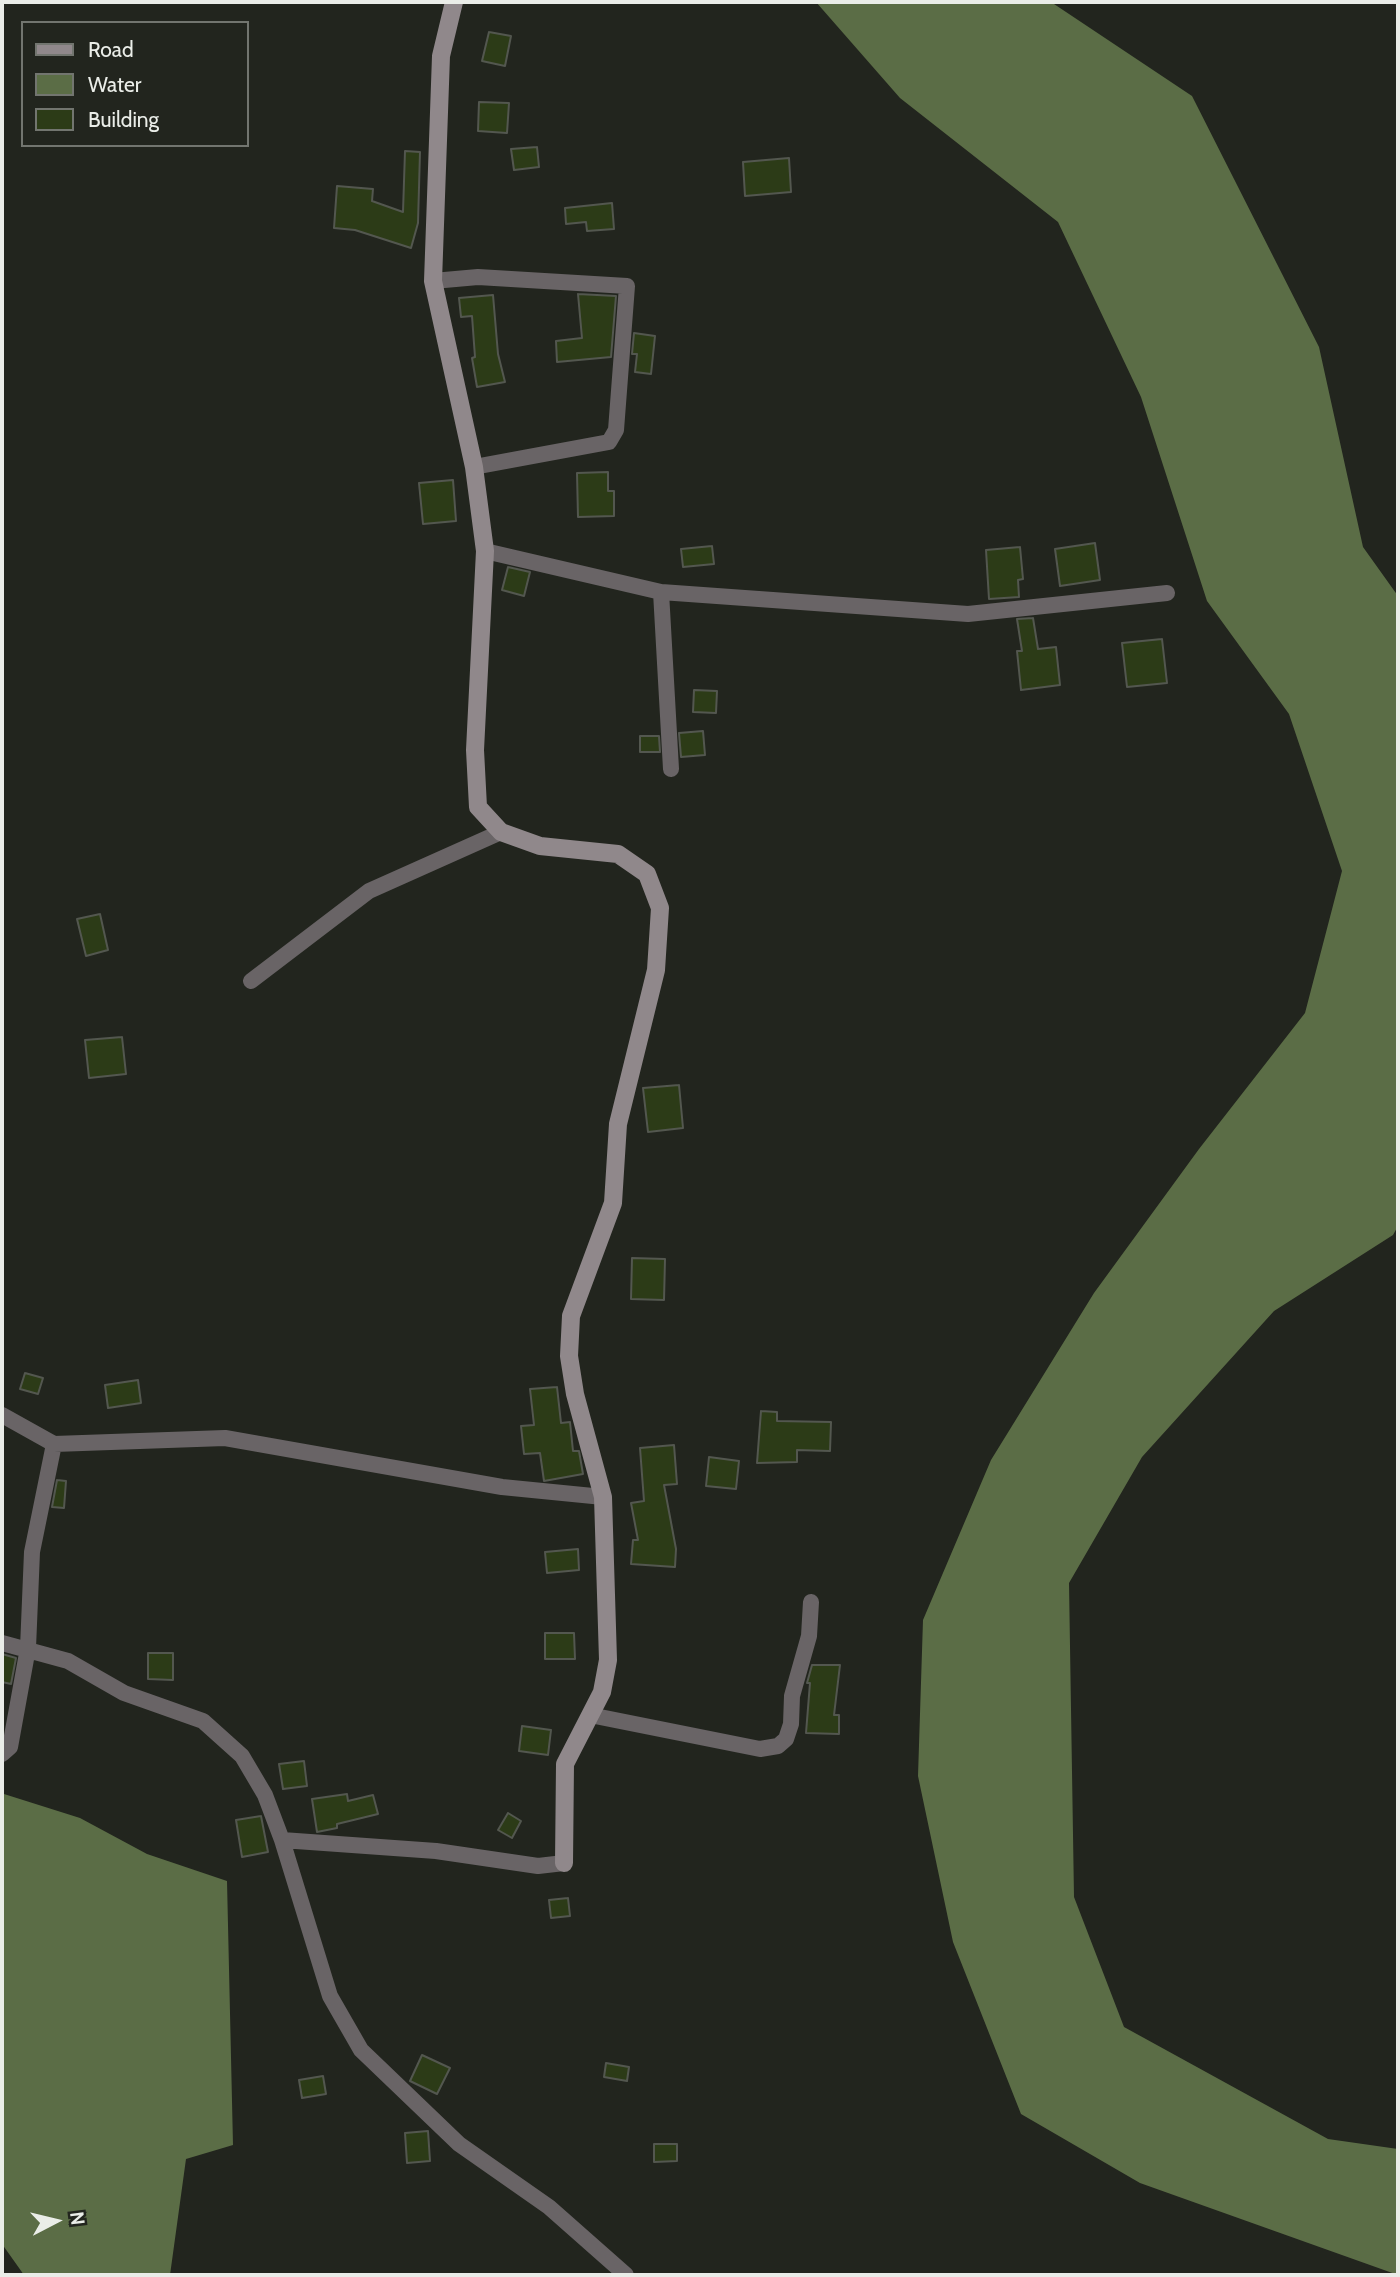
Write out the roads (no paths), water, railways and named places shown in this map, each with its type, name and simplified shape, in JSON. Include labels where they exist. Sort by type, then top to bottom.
[{"type":"street","points":[[282,1840],[436,1851],[538,1866],[564,1863],[565,1764],[602,1692],[608,1660],[603,1497],[575,1394],[569,1356],[571,1316],[613,1203],[618,1124],[656,970],[660,908],[647,874],[618,854],[540,846],[501,832],[478,807],[475,750],[485,551],[474,467],[433,281],[441,56],[454,2]]},
{"type":"street","points":[[433,281],[478,277],[627,286],[616,430],[609,442],[474,467]]},
{"type":"street","points":[[485,551],[661,592],[968,614],[1167,593]]},
{"type":"street","points":[[661,592],[671,769]]},
{"type":"street","points":[[251,981],[369,891],[501,832]]},
{"type":"street","points":[[2,1415],[54,1444],[225,1438],[502,1487],[603,1497]]},
{"type":"street","points":[[2,1754],[10,1746],[28,1648],[32,1552],[54,1444]]},
{"type":"street","points":[[590,1715],[760,1749],[778,1746],[786,1739],[791,1724],[792,1696],[809,1636],[811,1602]]},
{"type":"street","points":[[2,1643],[68,1661],[124,1693],[203,1721],[242,1756],[265,1795],[282,1840],[330,1996],[361,2050],[458,2144],[549,2207],[626,2275]]},
{"type":"water","points":[[816,2],[1051,2],[1192,96],[1319,347],[1363,547],[1398,596],[1398,1226],[1393,1235],[1274,1311],[1142,1457],[1069,1583],[1074,1897],[1124,2027],[1328,2139],[1398,2149],[1398,2275],[1140,2183],[1021,2114],[953,1942],[918,1776],[923,1620],[991,1460],[1094,1293],[1199,1149],[1305,1013],[1342,871],[1289,714],[1207,601],[1141,397],[1058,222],[900,98]]},
{"type":"water","points":[[4,1794],[80,1818],[147,1854],[227,1881],[233,2145],[186,2159],[170,2275],[24,2275],[2,2244]]}]
